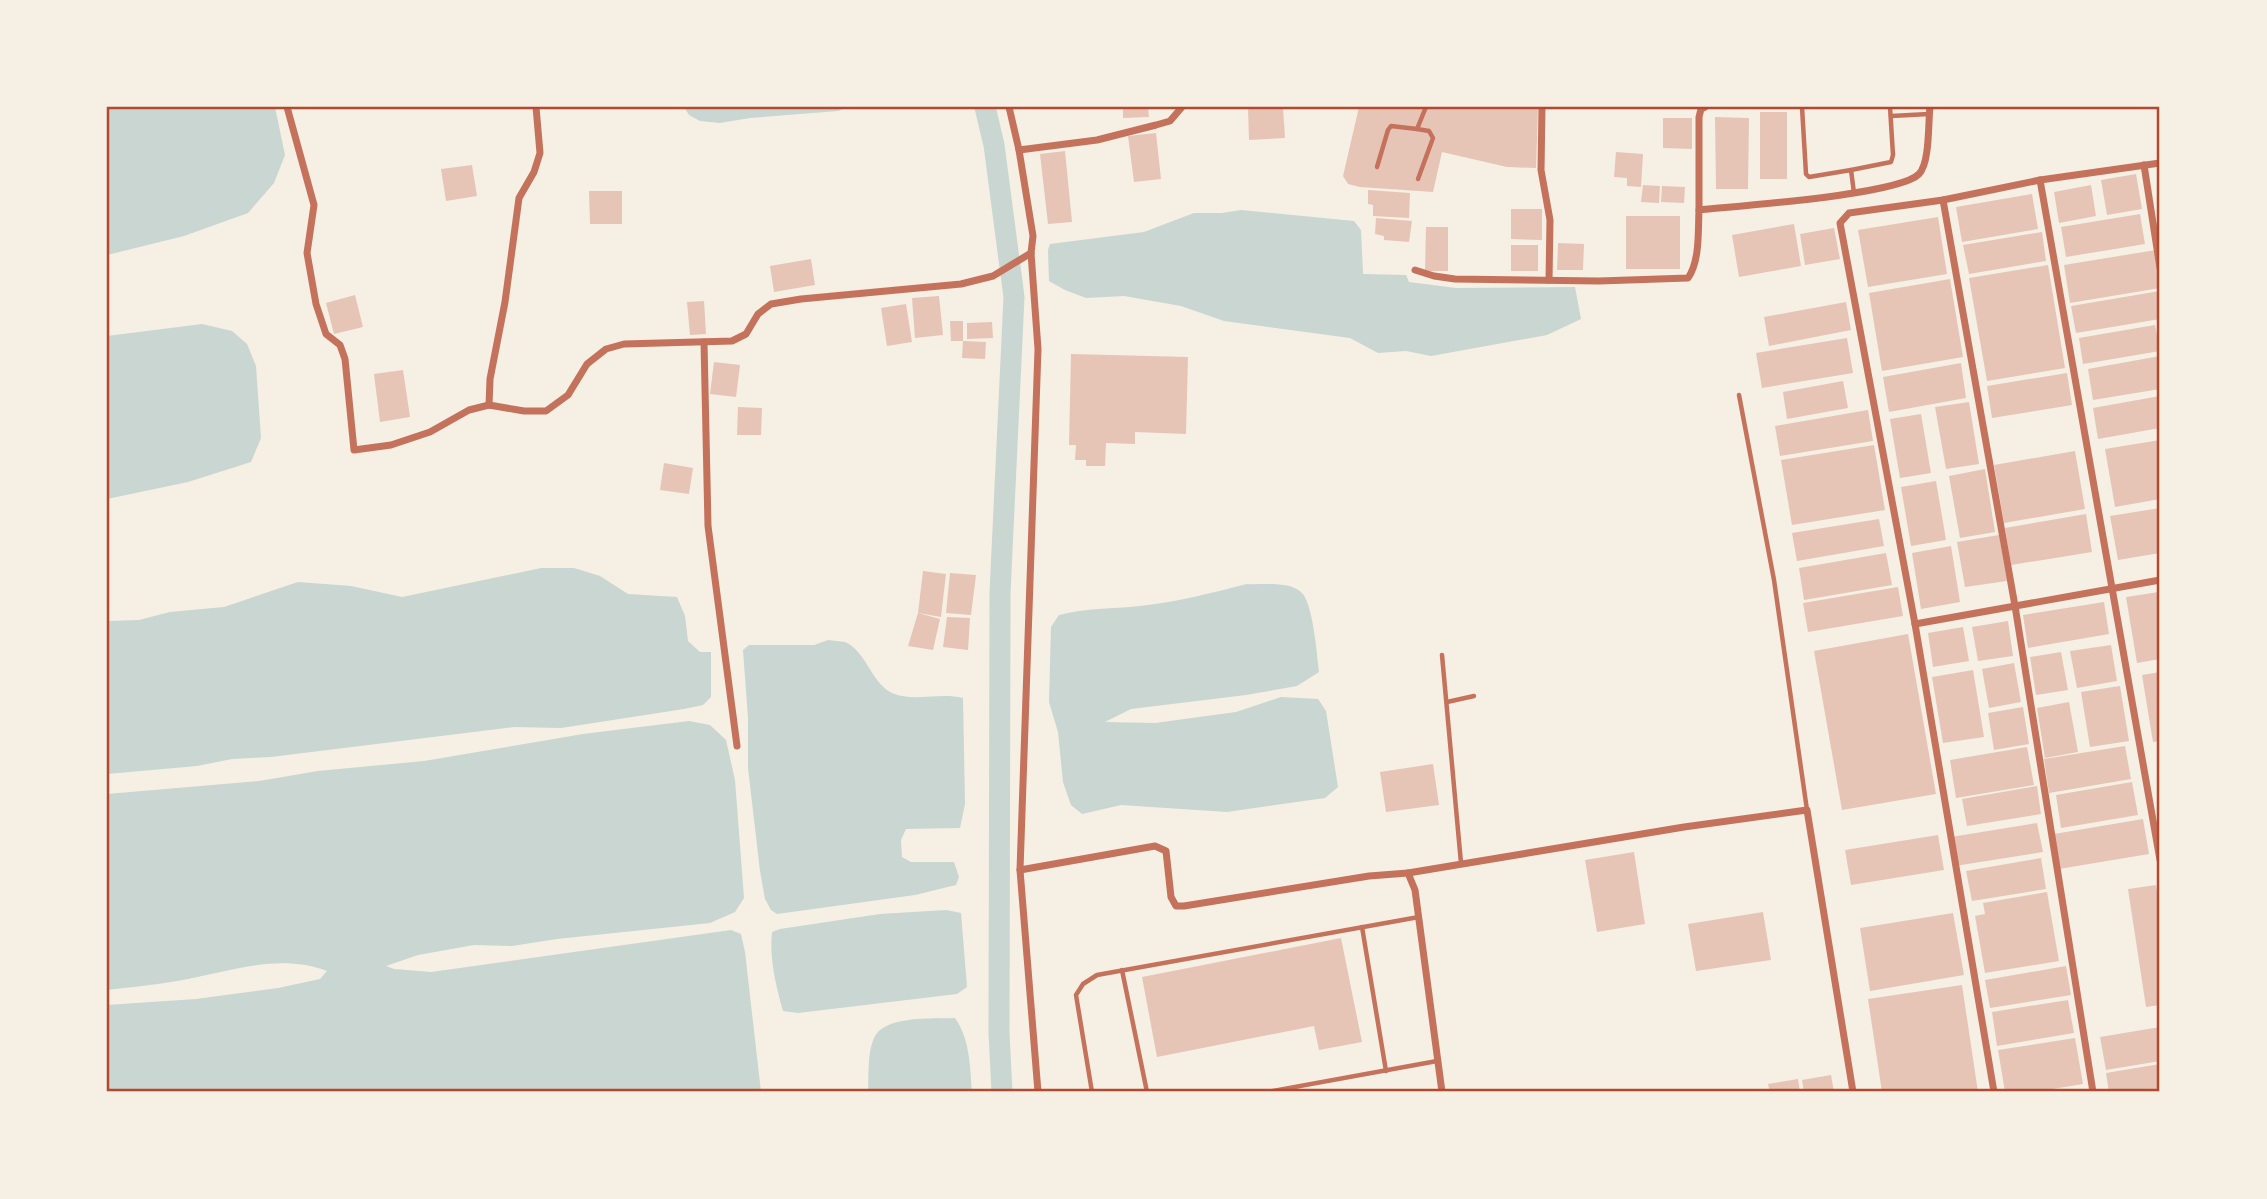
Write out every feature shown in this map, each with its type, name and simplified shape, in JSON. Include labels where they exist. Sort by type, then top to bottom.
[{"type":"street","points":[[287,107],[314,205],[307,253],[316,304],[326,334],[340,345],[345,359],[354,450],[391,445],[430,432],[469,410],[489,405],[524,411],[545,411],[568,395],[587,363],[606,349],[624,344],[732,341],[746,334],[758,314],[771,304],[961,284],[993,276],[1031,253]]},
{"type":"street","points":[[489,405],[490,379],[505,302],[519,198],[534,172],[540,153],[536,107]]},
{"type":"street","points":[[1009,107],[1033,236],[1031,253],[1038,349],[1020,870],[1038,1092]]},
{"type":"street","points":[[1019,150],[1097,140],[1156,125],[1170,121],[1182,107]]},
{"type":"street","points":[[1542,107],[1541,170],[1550,220],[1549,280]]},
{"type":"street","points":[[1415,270],[1455,279],[1626,281],[1688,278],[1692,274],[1698,240],[1699,117],[1701,109],[1705,107]]},
{"type":"street","points":[[1699,210],[1854,193],[1904,183],[1921,173],[1926,163],[1929,110]]},
{"type":"street","points":[[1994,1092],[1914,624],[1840,223],[1849,213],[1943,200],[2040,180],[2160,163]]},
{"type":"street","points":[[2144,165],[2160,268]]},
{"type":"street","points":[[2040,180],[2160,860]]},
{"type":"street","points":[[1943,200],[2015,606],[2093,1092]]},
{"type":"street","points":[[704,342],[708,526],[737,746]]},
{"type":"street","points":[[1914,624],[2160,580]]},
{"type":"street","points":[[1020,870],[1156,846],[1166,851],[1171,897],[1176,906],[1184,906],[1807,810],[1853,1092]]},
{"type":"street","points":[[1408,873],[1415,890],[1442,1092]]},
{"type":"lane","points":[[1417,130],[1426,107]]},
{"type":"lane","points":[[1802,107],[1809,177],[1891,162],[1893,155],[1890,107]]},
{"type":"lane","points":[[1891,116],[1929,110]]},
{"type":"lane","points":[[1377,167],[1391,126],[1429,131],[1433,138],[1418,179]]},
{"type":"lane","points":[[1851,170],[1854,193]]},
{"type":"lane","points":[[1739,395],[1774,580],[1807,810]]},
{"type":"lane","points":[[1442,655],[1461,864]]},
{"type":"lane","points":[[1447,702],[1474,696]]},
{"type":"lane","points":[[1092,1092],[1076,995],[1083,984],[1097,975],[1419,917]]},
{"type":"lane","points":[[1362,927],[1386,1071]]},
{"type":"lane","points":[[1122,970],[1147,1092]]},
{"type":"lane","points":[[1267,1092],[1437,1061]]},
{"type":"shaded area","points":[[107,107],[275,107],[285,155],[274,183],[248,213],[184,236],[107,255]]},
{"type":"shaded area","points":[[684,107],[848,107],[838,111],[720,123],[700,121],[689,115]]},
{"type":"shaded area","points":[[1241,210],[1354,221],[1361,230],[1363,274],[1406,275],[1409,282],[1456,288],[1575,287],[1581,319],[1547,335],[1431,356],[1406,351],[1378,353],[1350,338],[1224,321],[1181,306],[1124,296],[1086,298],[1049,281],[1050,244],[1144,232],[1194,213]]},
{"type":"shaded area","points":[[202,324],[232,331],[247,344],[256,366],[261,438],[251,462],[188,482],[107,499],[107,336]]},
{"type":"shaded area","points":[[541,568],[574,568],[600,576],[628,594],[677,597],[685,616],[688,641],[700,652],[711,652],[711,697],[703,705],[684,709],[561,728],[514,727],[271,757],[232,759],[197,766],[107,774],[107,621],[139,620],[170,612],[224,607],[298,582],[351,586],[402,597]]},
{"type":"shaded area","points":[[1247,584],[1289,586],[1301,592],[1309,606],[1319,672],[1297,686],[1131,709],[1105,722],[1155,723],[1236,712],[1281,697],[1318,699],[1326,711],[1338,787],[1325,798],[1227,812],[1121,805],[1082,814],[1071,805],[1063,782],[1058,732],[1049,702],[1051,627],[1059,615],[1167,602]]},
{"type":"shaded area","points":[[828,640],[845,642],[852,646],[878,681],[890,692],[907,697],[963,698],[965,804],[960,828],[906,829],[901,840],[902,857],[911,862],[954,862],[959,877],[956,885],[915,895],[777,914],[771,910],[765,899],[760,871],[748,768],[748,718],[743,650],[749,645],[814,645]]},
{"type":"shaded area","points":[[689,721],[710,725],[726,740],[735,780],[744,898],[735,912],[710,923],[512,946],[474,945],[418,955],[386,966],[431,972],[731,930],[741,934],[745,952],[761,1092],[107,1092],[107,1005],[196,999],[278,988],[320,979],[327,971],[290,963],[271,964],[107,990],[107,794],[259,781],[318,771],[424,761],[583,734]]},
{"type":"shaded area","points":[[946,910],[961,913],[967,987],[957,994],[798,1013],[783,1011],[772,962],[772,932],[880,914]]},
{"type":"shaded area","points":[[955,1018],[964,1035],[972,1092],[868,1092],[870,1051],[879,1031],[898,1022]]},
{"type":"building","points":[[1123,107],[1148,107],[1149,117],[1123,118]]},
{"type":"building","points":[[1248,107],[1283,107],[1285,138],[1249,140]]},
{"type":"building","points":[[1359,107],[1538,109],[1536,168],[1507,167],[1442,152],[1433,192],[1348,184],[1343,176]]},
{"type":"building","points":[[1760,112],[1787,112],[1787,179],[1760,179]]},
{"type":"building","points":[[1715,117],[1749,118],[1748,189],[1716,189]]},
{"type":"building","points":[[1663,118],[1692,118],[1692,149],[1663,148]]},
{"type":"building","points":[[1156,133],[1161,179],[1134,182],[1128,136]]},
{"type":"building","points":[[1065,151],[1072,222],[1048,224],[1040,154]]},
{"type":"building","points":[[1616,152],[1643,154],[1641,187],[1627,186],[1627,178],[1614,177]]},
{"type":"building","points":[[472,165],[477,196],[446,201],[441,169]]},
{"type":"building","points":[[2136,174],[2142,209],[2107,215],[2101,180]]},
{"type":"building","points":[[1643,185],[1660,186],[1659,203],[1641,202]]},
{"type":"building","points":[[2091,185],[2096,216],[2059,223],[2054,192]]},
{"type":"building","points":[[1662,186],[1685,187],[1684,203],[1661,202]]},
{"type":"building","points":[[1368,190],[1410,193],[1409,218],[1373,216],[1373,205],[1368,204]]},
{"type":"building","points":[[589,191],[622,191],[622,224],[590,224]]},
{"type":"building","points":[[2032,194],[2038,229],[1962,242],[1956,207]]},
{"type":"building","points":[[1511,209],[1542,209],[1542,240],[1511,239]]},
{"type":"building","points":[[2140,214],[2145,244],[2066,257],[2061,227]]},
{"type":"building","points":[[1626,216],[1680,216],[1680,269],[1626,269]]},
{"type":"building","points":[[1938,217],[1947,274],[1868,287],[1858,230]]},
{"type":"building","points":[[1376,218],[1412,221],[1409,242],[1384,240],[1384,236],[1375,234]]},
{"type":"building","points":[[1794,224],[1801,266],[1739,277],[1732,235]]},
{"type":"building","points":[[1426,227],[1448,227],[1448,271],[1425,271]]},
{"type":"building","points":[[1834,228],[1840,259],[1805,265],[1800,234]]},
{"type":"building","points":[[2042,232],[2046,261],[1969,274],[1963,245]]},
{"type":"building","points":[[1558,243],[1584,244],[1583,270],[1557,270]]},
{"type":"building","points":[[1511,245],[1538,245],[1538,271],[1511,271]]},
{"type":"building","points":[[2156,250],[2160,288],[2070,303],[2064,265]]},
{"type":"building","points":[[811,259],[815,285],[774,292],[770,266]]},
{"type":"building","points":[[2048,265],[2065,368],[1987,381],[1969,278]]},
{"type":"building","points":[[1950,279],[1963,357],[1882,371],[1869,293]]},
{"type":"building","points":[[2160,291],[2160,319],[2076,333],[2071,306]]},
{"type":"building","points":[[355,295],[363,327],[334,334],[326,303]]},
{"type":"building","points":[[939,296],[943,335],[915,338],[912,298]]},
{"type":"building","points":[[704,301],[706,334],[690,335],[687,302]]},
{"type":"building","points":[[1846,302],[1851,330],[1769,346],[1764,317]]},
{"type":"building","points":[[906,304],[912,342],[887,346],[881,308]]},
{"type":"building","points":[[950,321],[963,321],[963,341],[951,341]]},
{"type":"building","points":[[992,322],[993,338],[967,339],[967,323]]},
{"type":"building","points":[[2155,325],[2160,351],[2083,364],[2079,338]]},
{"type":"building","points":[[1847,338],[1853,373],[1762,388],[1756,353]]},
{"type":"building","points":[[963,341],[986,342],[985,359],[962,358]]},
{"type":"building","points":[[1071,354],[1188,357],[1186,434],[1135,432],[1135,444],[1106,443],[1105,466],[1086,466],[1086,460],[1075,460],[1076,445],[1069,445]]},
{"type":"building","points":[[2160,356],[2160,389],[2093,400],[2088,369]]},
{"type":"building","points":[[714,362],[740,365],[736,397],[710,394]]},
{"type":"building","points":[[1961,363],[1966,398],[1889,412],[1883,377]]},
{"type":"building","points":[[403,370],[410,417],[380,422],[374,374]]},
{"type":"building","points":[[2067,373],[2072,405],[1992,418],[1987,386]]},
{"type":"building","points":[[1843,381],[1848,408],[1787,419],[1783,392]]},
{"type":"building","points":[[2160,396],[2160,428],[2098,439],[2093,408]]},
{"type":"building","points":[[1969,402],[1979,464],[1946,469],[1935,407]]},
{"type":"building","points":[[738,407],[762,408],[761,435],[737,435]]},
{"type":"building","points":[[1868,410],[1873,441],[1780,456],[1775,426]]},
{"type":"building","points":[[1921,414],[1931,473],[1900,478],[1890,419]]},
{"type":"building","points":[[2160,440],[2160,499],[2115,507],[2105,449]]},
{"type":"building","points":[[1874,445],[1885,510],[1792,525],[1781,460]]},
{"type":"building","points":[[2075,451],[2085,509],[2004,523],[1994,465]]},
{"type":"building","points":[[664,463],[693,468],[689,494],[660,490]]},
{"type":"building","points":[[1985,469],[1995,532],[1960,538],[1949,476]]},
{"type":"building","points":[[1936,481],[1946,540],[1911,546],[1901,487]]},
{"type":"building","points":[[2160,508],[2160,553],[2118,560],[2110,516]]},
{"type":"building","points":[[2086,514],[2092,552],[2011,565],[2005,528]]},
{"type":"building","points":[[1879,519],[1884,546],[1797,561],[1792,533]]},
{"type":"building","points":[[1999,535],[2007,581],[1965,587],[1957,542]]},
{"type":"building","points":[[1951,546],[1960,602],[1921,609],[1912,553]]},
{"type":"building","points":[[1886,553],[1892,585],[1804,600],[1799,568]]},
{"type":"building","points":[[923,571],[946,574],[941,617],[918,613]]},
{"type":"building","points":[[950,573],[976,575],[971,615],[946,613]]},
{"type":"building","points":[[1898,587],[1903,616],[1808,632],[1803,603]]},
{"type":"building","points":[[2159,592],[2160,659],[2137,663],[2126,597]]},
{"type":"building","points":[[2104,602],[2109,634],[2028,648],[2023,615]]},
{"type":"building","points":[[918,613],[940,619],[933,650],[908,646]]},
{"type":"building","points":[[947,617],[970,618],[968,650],[943,647]]},
{"type":"building","points":[[2008,621],[2013,656],[1978,661],[1972,627]]},
{"type":"building","points":[[1963,627],[1969,661],[1933,667],[1928,633]]},
{"type":"building","points":[[1908,634],[1936,794],[1842,810],[1814,651]]},
{"type":"building","points":[[2111,645],[2117,681],[2077,688],[2070,651]]},
{"type":"building","points":[[2061,652],[2068,690],[2036,695],[2030,657]]},
{"type":"building","points":[[2014,663],[2021,702],[1989,708],[1982,669]]},
{"type":"building","points":[[1973,670],[1984,737],[1943,743],[1932,677]]},
{"type":"building","points":[[2160,672],[2160,741],[2153,742],[2142,675]]},
{"type":"building","points":[[2120,686],[2129,741],[2090,747],[2081,692]]},
{"type":"building","points":[[2069,702],[2078,752],[2045,758],[2037,708]]},
{"type":"building","points":[[2023,707],[2029,744],[1994,750],[1988,713]]},
{"type":"building","points":[[2125,746],[2131,779],[2049,793],[2044,759]]},
{"type":"building","points":[[2027,747],[2034,785],[1956,798],[1950,760]]},
{"type":"building","points":[[1433,764],[1439,805],[1386,812],[1380,772]]},
{"type":"building","points":[[2132,782],[2138,815],[2061,828],[2056,795]]},
{"type":"building","points":[[2037,786],[2041,814],[1967,826],[1962,799]]},
{"type":"building","points":[[2143,819],[2149,854],[2059,869],[2054,834]]},
{"type":"building","points":[[2037,823],[2043,852],[1955,866],[1951,837]]},
{"type":"building","points":[[1938,835],[1944,870],[1851,885],[1845,850]]},
{"type":"building","points":[[1634,852],[1645,924],[1597,932],[1585,860]]},
{"type":"building","points":[[2041,858],[2046,889],[1972,901],[1966,871]]},
{"type":"building","points":[[2156,885],[2160,911],[2160,1005],[2146,1007],[2128,889]]},
{"type":"building","points":[[2047,892],[2059,961],[1985,973],[1975,916],[1985,914],[1983,903]]},
{"type":"building","points":[[1763,912],[1771,960],[1696,971],[1688,924]]},
{"type":"building","points":[[1953,913],[1964,975],[1870,991],[1860,928]]},
{"type":"building","points":[[1341,938],[1362,1042],[1319,1050],[1314,1026],[1157,1057],[1142,977]]},
{"type":"building","points":[[2066,966],[2071,995],[1990,1008],[1985,980]]},
{"type":"building","points":[[1962,985],[1978,1092],[1882,1092],[1868,999]]},
{"type":"building","points":[[2068,1000],[2074,1033],[1997,1046],[1992,1012]]},
{"type":"building","points":[[2160,1027],[2160,1061],[2106,1070],[2100,1037]]},
{"type":"building","points":[[2075,1038],[2083,1084],[2034,1092],[2005,1092],[1998,1050]]},
{"type":"building","points":[[2160,1064],[2160,1092],[2109,1092],[2106,1073]]},
{"type":"building","points":[[1831,1075],[1834,1092],[1804,1092],[1802,1080]]},
{"type":"building","points":[[1798,1079],[1800,1092],[1770,1092],[1768,1084]]},
{"type":"waterway","points":[[985,107],[994,145],[1014,297],[1000,593],[999,1033],[1002,1092]]}]
